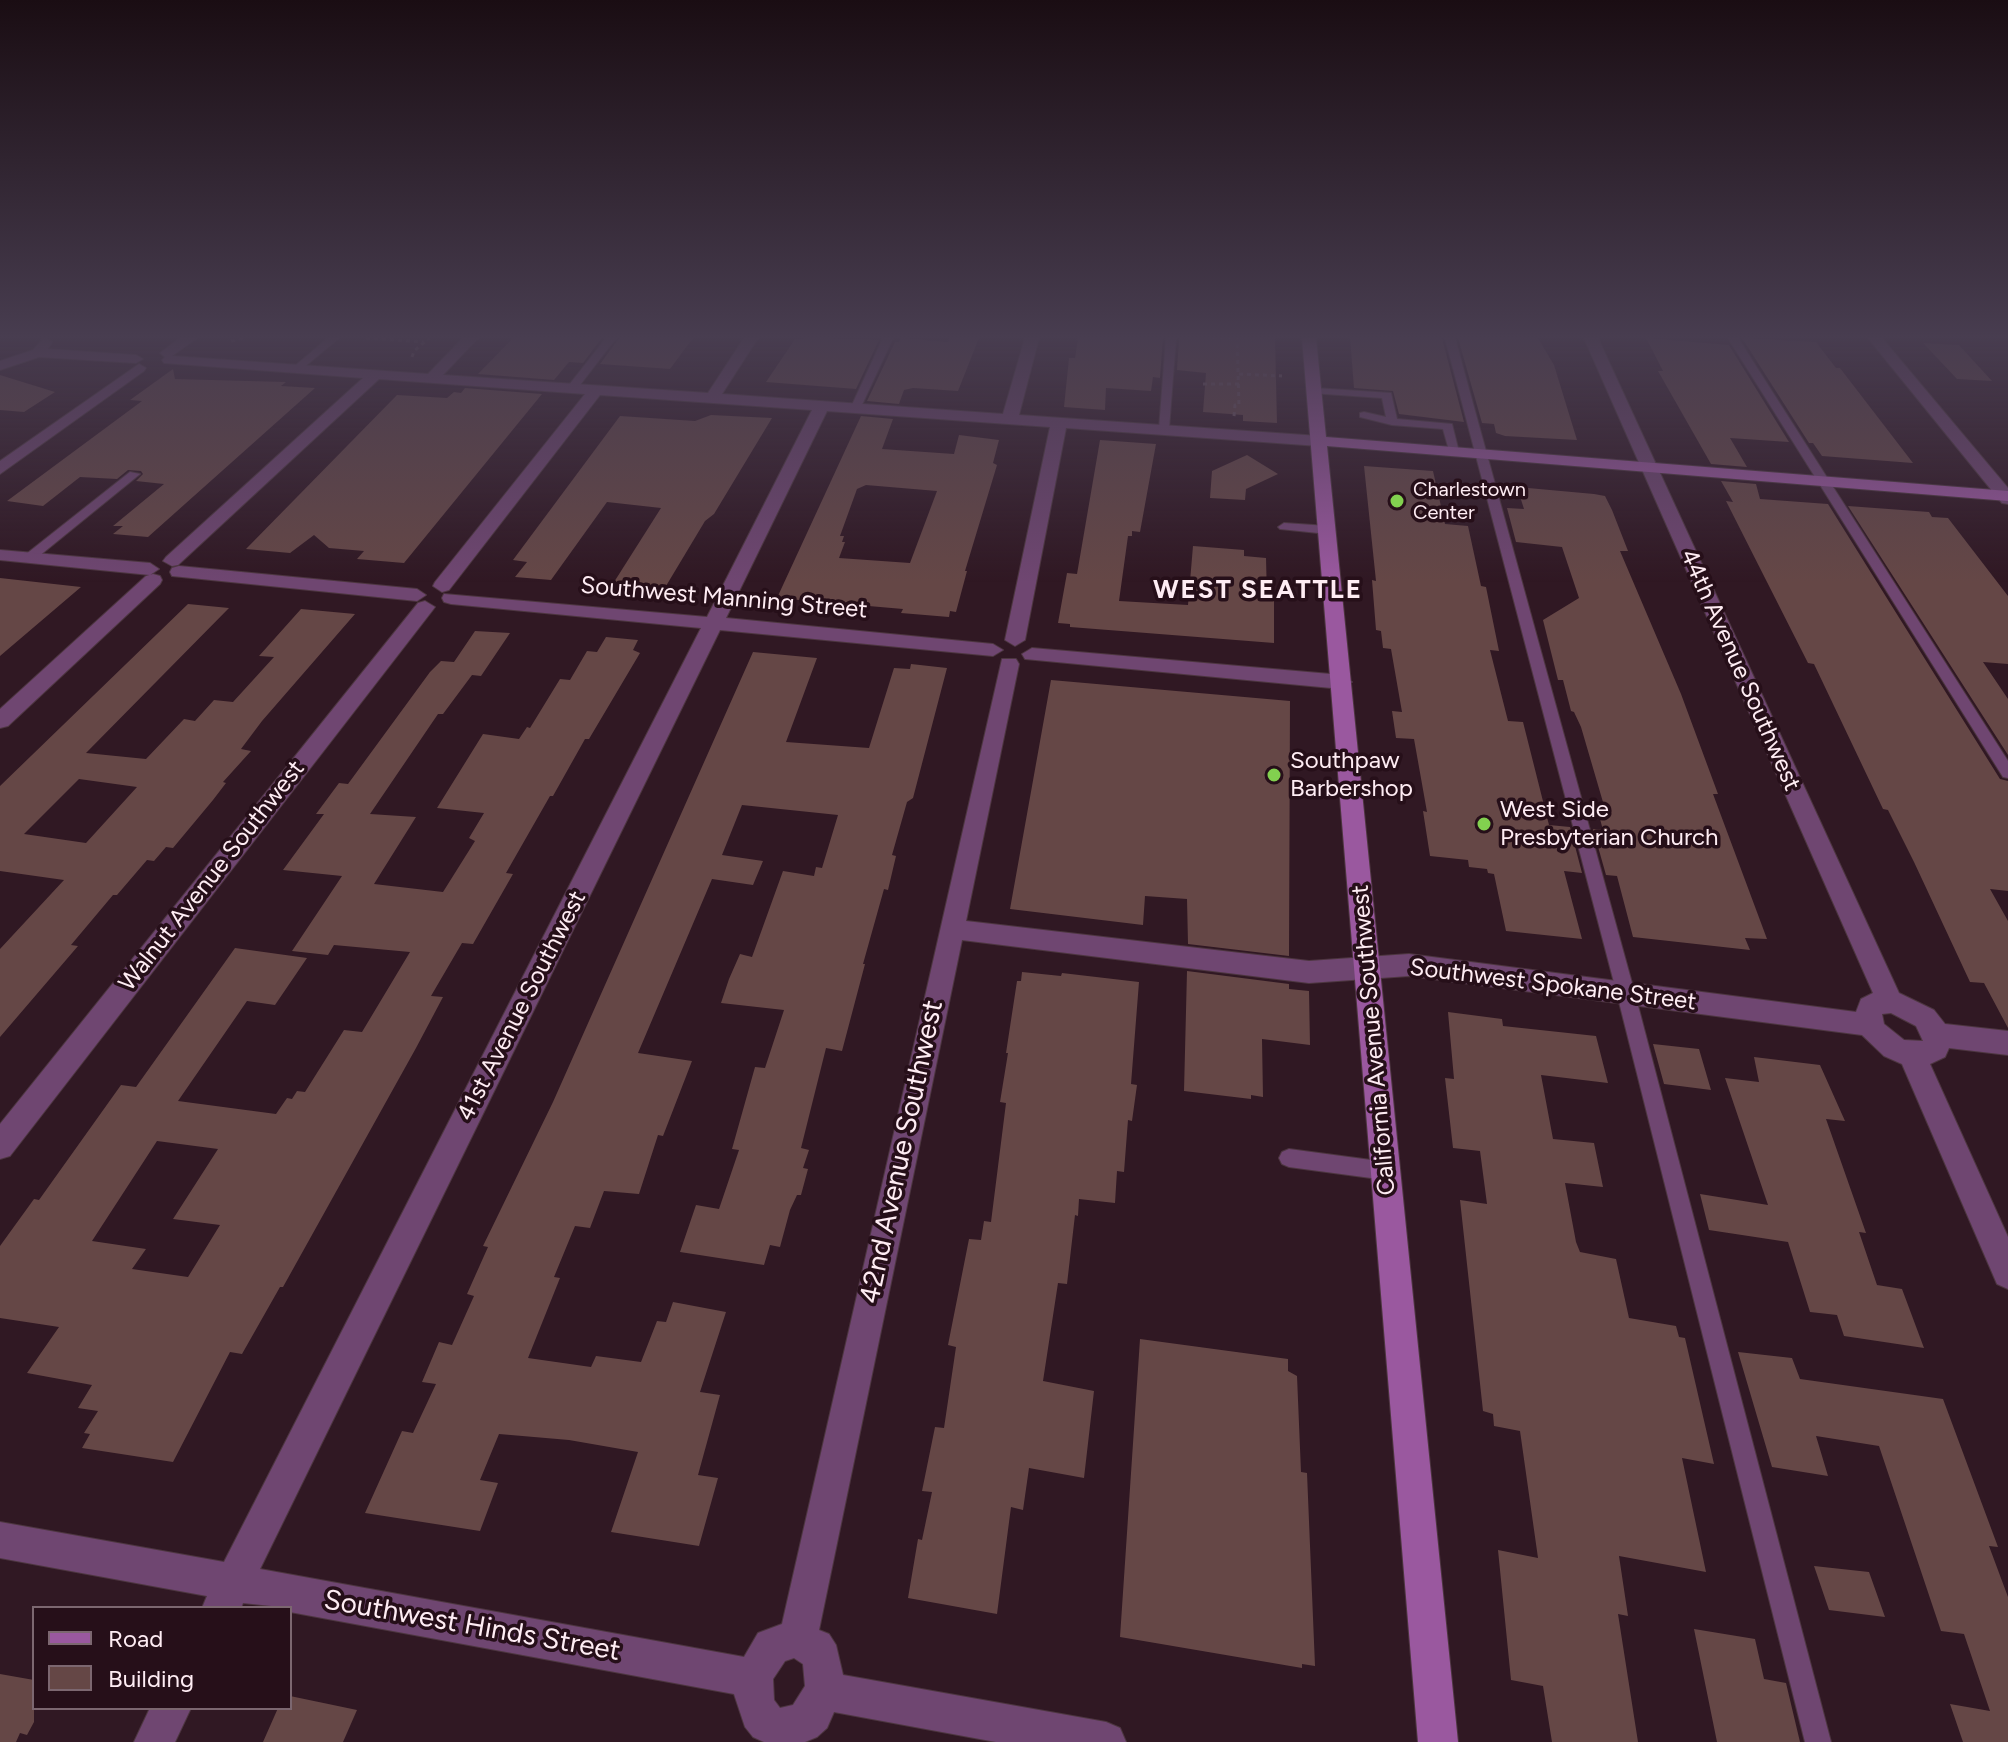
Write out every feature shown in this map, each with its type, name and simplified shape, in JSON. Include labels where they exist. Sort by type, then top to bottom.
[{"type":"main road","name":"California Avenue Southwest","points":[[1317,419],[1438,1742]]},
{"type":"main road","points":[[1319,441],[2007,497]]},
{"type":"street","points":[[0,469],[65,419]]},
{"type":"street","points":[[0,555],[168,578],[329,419]]},
{"type":"street","points":[[176,567],[421,601],[437,606],[575,419]]},
{"type":"street","name":"41st Avenue Southwest","points":[[228,1595],[815,419]]},
{"type":"street","points":[[1026,419],[1319,441]]},
{"type":"street","name":"44th Avenue Southwest","points":[[1628,419],[1890,1002]]},
{"type":"street","points":[[1942,419],[2007,497]]},
{"type":"street","name":"42nd Avenue Southwest","points":[[798,1639],[1059,422]]},
{"type":"street","points":[[0,721],[151,575]]},
{"type":"street","name":"Southwest Manning Street","points":[[446,592],[714,623],[1342,682]]},
{"type":"street","name":"Walnut Avenue Southwest","points":[[0,1146],[421,601]]},
{"type":"street","name":"Southwest Spokane Street","points":[[951,929],[1309,972],[1409,965],[1870,1025]]},
{"type":"street","points":[[1937,1035],[1935,1049],[1928,1053],[1912,1054],[1882,1040],[1870,1025],[1867,1014],[1876,1003],[1890,1002],[1916,1011],[1937,1035],[2008,1043]]},
{"type":"street","points":[[1912,1054],[2008,1273]]},
{"type":"street","name":"Southwest Hinds Street","points":[[0,1540],[228,1595],[754,1678]]},
{"type":"street","points":[[798,1639],[815,1648],[822,1659],[826,1673],[824,1691],[813,1714],[803,1723],[777,1735],[759,1713],[754,1700],[754,1678],[772,1647],[783,1641],[798,1639]]},
{"type":"street","points":[[824,1691],[1106,1742]]},
{"type":"street","points":[[154,1742],[170,1710]]},
{"type":"lane","points":[[1164,429],[1165,419]]},
{"type":"lane","points":[[1387,419],[1448,426],[1454,452]]},
{"type":"lane","points":[[1472,419],[1626,994],[1818,1742]]},
{"type":"lane","points":[[1785,419],[2008,773]]},
{"type":"lane","points":[[29,558],[134,474]]},
{"type":"lane","points":[[1284,527],[1328,530]]},
{"type":"lane","points":[[1289,1158],[1386,1171]]},
{"type":"building","points":[[117,419],[280,419],[148,537],[113,534],[123,526],[113,526],[164,484],[136,481],[143,474],[141,471],[128,470],[117,479],[80,477],[43,506],[7,501]]},
{"type":"building","points":[[373,419],[521,419],[404,563],[357,559],[364,551],[329,548],[314,535],[290,553],[246,549]]},
{"type":"building","points":[[618,419],[771,419],[663,591],[609,590],[661,508],[607,502],[551,580],[515,577],[527,562],[513,560]]},
{"type":"building","points":[[859,419],[893,419],[882,449],[954,454],[959,435],[999,440],[993,463],[997,465],[956,612],[950,611],[949,617],[901,613],[903,609],[777,598]],"holes":[[[866,485],[937,491],[910,563],[839,558],[845,542],[842,542],[844,536],[840,536],[857,489]]]},
{"type":"building","points":[[1277,419],[1277,423],[1243,421]]},
{"type":"building","points":[[1481,419],[1571,419],[1577,440],[1505,436],[1496,433],[1494,424],[1482,423]]},
{"type":"building","points":[[1686,419],[1775,419],[1789,442],[1730,438],[1747,467],[1711,464]]},
{"type":"building","points":[[1794,419],[1879,419],[1913,463],[1822,456],[1813,443],[1809,443]]},
{"type":"building","points":[[1100,440],[1156,444],[1140,532],[1132,531],[1132,536],[1128,536],[1119,601],[1188,605],[1193,546],[1244,550],[1244,556],[1266,558],[1267,598],[1274,599],[1274,643],[1070,627],[1070,624],[1058,623],[1067,573],[1077,574]]},
{"type":"building","points":[[1247,455],[1278,474],[1246,489],[1245,500],[1210,498],[1212,471]]},
{"type":"building","points":[[1364,466],[1433,471],[1445,524],[1468,526],[1481,586],[1486,587],[1499,651],[1490,650],[1508,721],[1523,722],[1549,825],[1570,827],[1582,873],[1564,871],[1582,939],[1506,931],[1494,874],[1488,873],[1487,869],[1469,867],[1468,860],[1430,856],[1423,811],[1427,812],[1414,739],[1396,738],[1392,711],[1402,712],[1391,649],[1383,648],[1381,631],[1376,630],[1372,580],[1376,581]]},
{"type":"building","points":[[1721,481],[1756,484],[1760,499],[1828,504],[2000,779],[2008,781],[2008,891],[1990,889],[2008,921],[2008,1028],[1984,983],[1970,982],[1914,862],[1888,810],[1883,809],[1814,664],[1808,663],[1726,501],[1733,502]]},
{"type":"building","points":[[1517,487],[1605,496],[1628,551],[1620,551],[1681,694],[1718,794],[1713,794],[1767,939],[1745,938],[1750,950],[1633,937],[1617,876],[1606,875],[1593,829],[1603,830],[1597,808],[1605,809],[1581,727],[1571,711],[1563,680],[1558,680],[1543,620],[1579,598],[1562,547],[1516,542],[1507,508],[1524,509]]},
{"type":"building","points":[[1848,506],[1929,512],[1932,517],[1948,518],[2008,596],[2008,664],[1983,662],[2008,699],[2008,755]]},
{"type":"building","points":[[0,578],[81,587],[0,656]]},
{"type":"building","points":[[188,604],[229,608],[86,753],[146,759],[184,719],[195,721],[214,700],[233,702],[274,657],[259,656],[301,609],[355,614],[262,721],[241,749],[251,751],[173,848],[166,847],[154,861],[147,860],[117,895],[113,895],[71,945],[78,946],[0,1037],[0,949],[64,880],[0,871],[0,786]],"holes":[[[79,779],[137,787],[86,843],[24,834]]]},
{"type":"building","points":[[475,631],[510,633],[481,676],[472,675],[443,714],[438,714],[370,814],[416,817],[374,884],[443,892],[475,841],[469,838],[484,813],[437,808],[483,734],[519,739],[527,727],[530,728],[560,679],[570,680],[587,651],[597,652],[606,637],[638,640],[633,650],[640,653],[589,739],[585,739],[553,796],[550,796],[506,873],[513,874],[473,944],[462,943],[431,996],[443,997],[416,1048],[283,1287],[280,1287],[242,1354],[230,1352],[173,1462],[82,1448],[90,1434],[84,1433],[98,1411],[78,1408],[92,1385],[27,1373],[59,1327],[0,1318],[0,1246],[34,1199],[39,1200],[121,1085],[136,1087],[235,948],[307,958],[275,1005],[247,1001],[178,1101],[276,1114],[287,1098],[292,1099],[297,1091],[305,1092],[344,1030],[362,1032],[410,952],[334,945],[328,955],[292,951],[342,876],[283,870],[324,814],[316,814],[339,783],[348,784],[430,672],[441,661],[454,662]],"holes":[[[157,1141],[218,1149],[173,1219],[220,1225],[188,1277],[132,1269],[146,1249],[92,1241]]]},
{"type":"building","points":[[753,652],[817,658],[786,742],[869,748],[894,668],[910,669],[911,664],[947,668],[913,798],[907,802],[892,855],[896,856],[888,890],[884,889],[842,1051],[826,1048],[801,1148],[809,1150],[803,1168],[808,1169],[801,1195],[797,1195],[790,1210],[780,1247],[770,1245],[764,1265],[680,1252],[696,1205],[719,1209],[739,1150],[732,1149],[755,1067],[765,1068],[784,1010],[721,1003],[729,979],[740,954],[752,957],[783,871],[814,876],[816,867],[822,868],[838,815],[742,805],[722,855],[763,861],[753,885],[712,879],[638,1053],[692,1061],[663,1136],[658,1135],[639,1194],[604,1191],[590,1228],[575,1226],[554,1277],[560,1278],[528,1358],[591,1367],[596,1356],[641,1362],[657,1321],[666,1322],[673,1302],[726,1312],[700,1392],[720,1395],[698,1475],[718,1478],[699,1546],[611,1532],[638,1452],[569,1440],[499,1434],[480,1480],[498,1483],[480,1531],[365,1513],[402,1431],[413,1433],[436,1384],[422,1382],[439,1342],[452,1345],[474,1296],[467,1294],[488,1247],[483,1246],[553,1102]]},
{"type":"building","points":[[1051,680],[1290,701],[1289,956],[1188,944],[1187,899],[1145,896],[1143,925],[1010,909]]},
{"type":"building","points":[[1187,971],[1289,984],[1289,989],[1309,991],[1310,1045],[1262,1039],[1263,1097],[1251,1095],[1251,1099],[1184,1091]]},
{"type":"building","points":[[1022,972],[1061,976],[1062,973],[1139,982],[1131,1084],[1137,1085],[1132,1121],[1128,1120],[1124,1172],[1117,1171],[1115,1203],[1079,1199],[1067,1284],[1058,1283],[1043,1381],[1094,1391],[1084,1478],[1029,1468],[1023,1510],[1011,1507],[997,1614],[908,1598],[918,1539],[922,1540],[932,1492],[922,1491],[935,1427],[944,1428],[956,1347],[948,1345],[969,1239],[981,1240],[984,1221],[991,1222],[1006,1103],[1000,1102],[1006,1053],[1017,981],[1021,981]]},
{"type":"building","points":[[1448,1012],[1502,1019],[1503,1026],[1596,1036],[1608,1083],[1541,1075],[1553,1139],[1594,1143],[1603,1187],[1565,1183],[1576,1242],[1580,1252],[1616,1259],[1629,1318],[1676,1326],[1679,1337],[1685,1338],[1714,1464],[1682,1458],[1706,1572],[1619,1556],[1628,1616],[1618,1614],[1638,1742],[1552,1742],[1543,1686],[1511,1680],[1498,1550],[1538,1558],[1520,1431],[1494,1426],[1493,1414],[1483,1411],[1460,1200],[1487,1204],[1480,1151],[1453,1148],[1445,1078],[1454,1079]]},
{"type":"building","points":[[1653,1044],[1699,1049],[1711,1090],[1664,1084]]},
{"type":"building","points":[[1754,1057],[1820,1065],[1845,1121],[1826,1119],[1866,1233],[1859,1232],[1877,1285],[1902,1289],[1924,1348],[1844,1336],[1837,1315],[1810,1312],[1788,1242],[1709,1230],[1700,1194],[1768,1205],[1725,1078],[1759,1082]]},
{"type":"building","points":[[1140,1339],[1288,1359],[1288,1371],[1297,1376],[1301,1472],[1307,1473],[1315,1666],[1302,1664],[1302,1668],[1120,1637]]},
{"type":"building","points":[[1738,1352],[1792,1358],[1800,1379],[1943,1399],[1998,1547],[1989,1546],[2008,1597],[2008,1742],[1963,1742],[1950,1704],[1990,1711],[1964,1634],[1941,1631],[1879,1446],[1816,1436],[1828,1476],[1772,1467]]},
{"type":"building","points":[[1814,1566],[1869,1572],[1885,1617],[1829,1610]]},
{"type":"building","points":[[1694,1629],[1755,1639],[1764,1679],[1786,1683],[1800,1742],[1717,1742]]},
{"type":"building","points":[[0,1674],[32,1680],[34,1722],[27,1735],[20,1733],[16,1742],[0,1742]]},
{"type":"building","points":[[292,1696],[357,1710],[343,1742],[263,1742],[277,1710],[292,1710]]},
{"type":"place","name":"Charlestown Center","points":[[1397,501]]},
{"type":"place","name":"Southpaw Barbershop","points":[[1274,775]]},
{"type":"place","name":"West Side Presbyterian Church","points":[[1484,824]]},
{"type":"district","name":"WEST SEATTLE","points":[[1258,590]]}]
